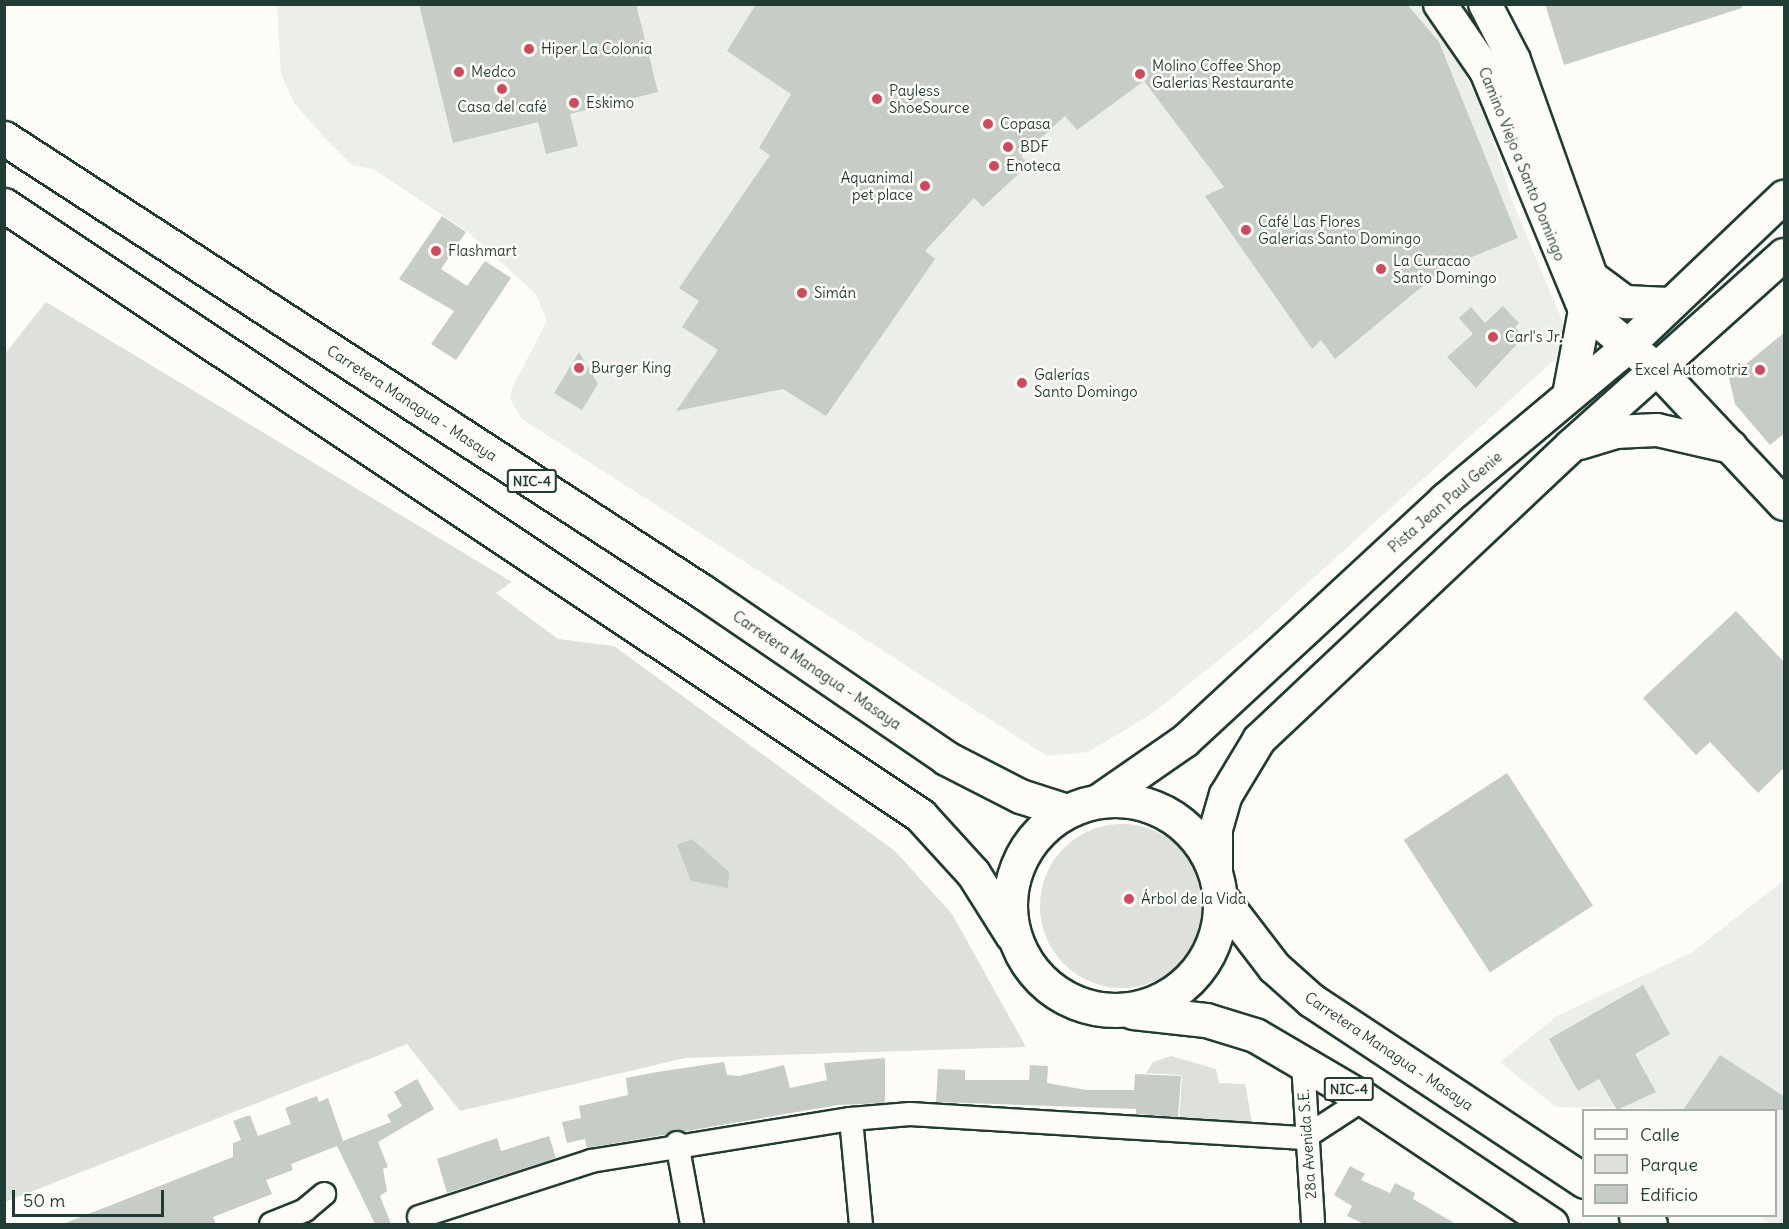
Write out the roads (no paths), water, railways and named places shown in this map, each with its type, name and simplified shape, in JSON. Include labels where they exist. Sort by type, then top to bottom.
[{"type":"highway","name":"Carretera Managua - Masaya","points":[[4,138],[703,592],[946,758],[1020,796],[1066,811]]},
{"type":"highway","name":"NIC-4","points":[[4,205],[920,815],[973,873],[1012,935],[1028,967],[1054,993],[1087,1008],[1206,1020],[1255,1035],[1364,1099],[1551,1224]]},
{"type":"highway","name":"NIC-4","points":[[1012,935],[1008,900],[1016,864],[1036,834],[1066,811],[1100,800],[1137,801],[1171,815],[1198,839],[1217,883],[1217,935],[1204,963],[1183,986],[1157,1002],[1122,1011]]},
{"type":"highway","name":"Carretera Managua - Masaya","points":[[1217,883],[1274,967],[1311,1000],[1582,1180]]},
{"type":"main road","name":"Camino Viejo a Santo Domingo","points":[[1440,4],[1486,71],[1585,310],[1660,372],[1785,504]]},
{"type":"main road","name":"Camino Viejo a Santo Domingo","points":[[1485,4],[1514,60],[1590,276],[1629,345]]},
{"type":"main road","name":"Pista Jean Paul Genie","points":[[1100,800],[1185,741],[1445,500],[1629,345],[1668,304],[1785,197]]},
{"type":"main road","points":[[1217,883],[1216,829],[1226,795],[1259,740],[1571,446],[1660,372],[1785,255]]},
{"type":"main road","points":[[1590,276],[1624,302],[1668,304]]},
{"type":"main road","points":[[1569,395],[1585,310]]},
{"type":"main road","points":[[1571,446],[1615,432],[1657,430],[1733,448]]},
{"type":"street","name":"28a Avenida S.E.","points":[[1303,1063],[1304,1138],[1313,1224]]},
{"type":"street","points":[[419,1217],[591,1161],[677,1143],[851,1119],[909,1114],[1304,1138],[1364,1099]]},
{"type":"street","points":[[851,1119],[861,1224]]},
{"type":"street","points":[[677,1143],[692,1224]]},
{"type":"street","points":[[271,1224],[305,1210],[324,1194]]},
{"type":"place","name":"Hiper La Colonia","points":[[529,49]]},
{"type":"place","name":"Medco","points":[[459,72]]},
{"type":"place","name":"Molino Coffee Shop Galerías Restaurante","points":[[1140,74]]},
{"type":"place","name":"Casa del café","points":[[502,89]]},
{"type":"place","name":"Payless ShoeSource","points":[[877,99]]},
{"type":"place","name":"Eskimo","points":[[574,103]]},
{"type":"place","name":"Copasa","points":[[988,124]]},
{"type":"place","name":"BDF","points":[[1008,147]]},
{"type":"place","name":"Enoteca","points":[[994,166]]},
{"type":"place","name":"Aquanimal pet place","points":[[925,186]]},
{"type":"place","name":"Café Las Flores Galerías Santo Domingo","points":[[1246,230]]},
{"type":"place","name":"Flashmart","points":[[436,251]]},
{"type":"place","name":"La Curacao Santo Domingo","points":[[1381,269]]},
{"type":"place","name":"Simán","points":[[802,293]]},
{"type":"place","name":"Carl's Jr.","points":[[1493,337]]},
{"type":"place","name":"Burger King","points":[[579,368]]},
{"type":"place","name":"Excel Automotriz","points":[[1760,370]]},
{"type":"place","name":"Galerías Santo Domingo","points":[[1022,383]]},
{"type":"place","name":"Árbol de la Vida","points":[[1129,899]]}]
